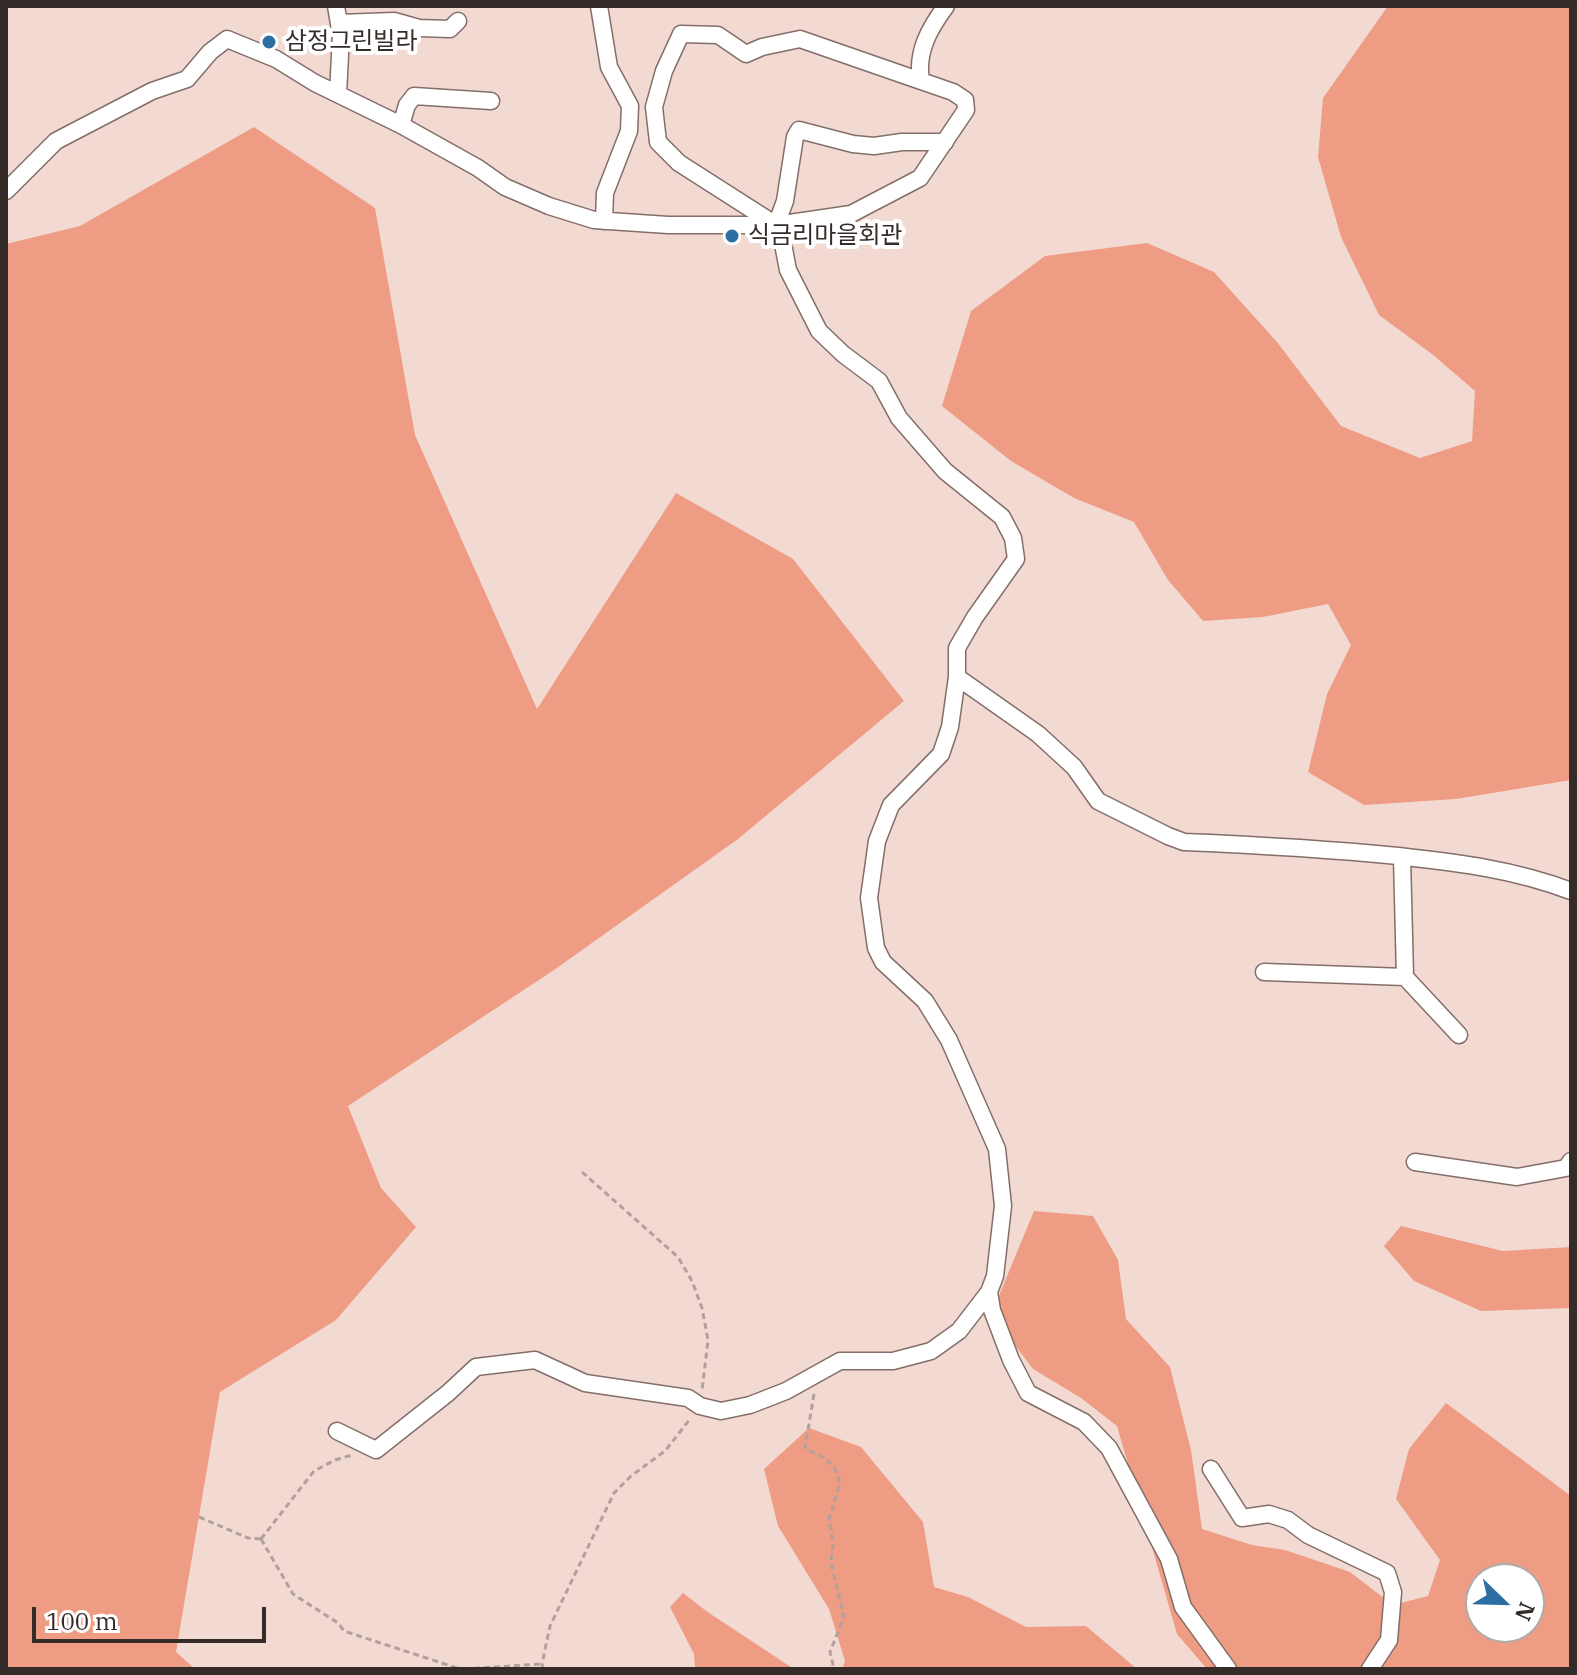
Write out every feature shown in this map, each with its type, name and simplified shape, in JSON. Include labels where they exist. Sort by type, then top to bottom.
[{"type":"street","points":[[599,6],[609,67],[630,106],[629,131],[605,193],[604,221]]},
{"type":"street","points":[[921,81],[919,69],[927,32],[945,7]]},
{"type":"street","points":[[338,94],[341,36],[337,14],[435,29],[450,29],[458,21]]},
{"type":"street","points":[[6,191],[56,141],[152,91],[187,79],[210,52],[227,39],[276,59],[401,125],[478,168],[505,187],[549,206],[604,221],[668,225],[776,225],[851,214],[920,178],[966,110],[965,100],[953,92],[800,39],[762,47],[746,54],[718,35],[681,34],[664,71],[654,107],[658,142],[679,163],[776,225],[788,270],[819,331],[879,381],[899,418],[917,440],[945,471],[1002,517],[1013,538],[1016,559],[957,648],[957,677],[950,727],[941,754],[891,805],[877,841],[869,898],[876,948],[883,962],[925,1001],[949,1040],[997,1149],[1003,1206],[995,1276],[989,1292],[959,1331],[931,1351],[893,1361],[840,1361],[786,1391],[750,1405],[721,1411],[700,1406],[688,1398],[585,1383],[535,1360],[476,1367],[440,1400],[376,1450],[337,1431]]},
{"type":"street","points":[[401,125],[407,105],[414,96],[491,101]]},
{"type":"street","points":[[776,225],[785,201],[795,137],[799,130],[853,144],[874,146],[902,142],[945,142]]},
{"type":"street","points":[[957,677],[1038,734],[1074,767],[1098,801],[1184,842],[1318,848],[1484,865],[1534,877],[1571,891]]},
{"type":"street","points":[[1402,857],[1405,977],[1459,1035]]},
{"type":"street","points":[[1264,972],[1405,977]]},
{"type":"street","points":[[1415,1162],[1517,1177],[1566,1168],[1571,1161]]},
{"type":"street","points":[[989,1292],[992,1310],[1011,1360],[1028,1393],[1084,1422],[1109,1448],[1169,1559],[1183,1607],[1228,1669]]},
{"type":"street","points":[[1211,1469],[1242,1518],[1269,1514],[1288,1520],[1308,1535],[1387,1573],[1393,1592],[1389,1640],[1370,1669]]},
{"type":"path","points":[[261,1539],[293,1594],[338,1623],[344,1631],[462,1669],[542,1666],[550,1626],[614,1493],[665,1451],[700,1406],[708,1340],[702,1308],[692,1281],[678,1257],[582,1172]]},
{"type":"path","points":[[828,1367],[816,1389],[805,1448],[825,1458],[835,1469],[840,1483],[829,1519],[833,1543],[831,1563],[844,1617],[830,1652],[834,1669]]},
{"type":"path","points":[[261,1539],[314,1471],[335,1460],[376,1450]]},
{"type":"path","points":[[199,1517],[248,1538],[261,1539]]},
{"type":"shaded area","points":[[1388,6],[1571,6],[1571,780],[1456,799],[1364,805],[1308,772],[1327,694],[1351,645],[1328,604],[1263,617],[1203,621],[1168,580],[1134,522],[1074,498],[1011,461],[942,406],[971,311],[1045,256],[1147,243],[1214,272],[1277,342],[1341,426],[1420,458],[1472,441],[1475,391],[1379,315],[1341,237],[1318,157],[1323,98]]},
{"type":"shaded area","points":[[254,127],[375,208],[415,435],[537,709],[676,493],[793,559],[904,701],[738,839],[554,970],[348,1106],[381,1188],[416,1227],[336,1320],[220,1392],[176,1652],[195,1669],[6,1669],[6,244],[80,226]]},
{"type":"shaded area","points":[[1034,1211],[1093,1216],[1118,1260],[1126,1319],[1170,1367],[1191,1450],[1202,1529],[1252,1545],[1285,1550],[1350,1572],[1393,1605],[1428,1596],[1440,1560],[1396,1499],[1409,1449],[1446,1403],[1571,1496],[1571,1669],[1207,1669],[1177,1634],[1117,1426],[1081,1398],[1033,1369],[1002,1328],[998,1298]]},
{"type":"shaded area","points":[[1401,1226],[1503,1251],[1571,1247],[1571,1308],[1481,1311],[1414,1281],[1384,1246]]},
{"type":"shaded area","points":[[809,1428],[861,1447],[923,1522],[934,1587],[968,1597],[1026,1627],[1086,1626],[1137,1669],[842,1669],[845,1661],[829,1609],[778,1526],[764,1469]]},
{"type":"shaded area","points":[[683,1593],[794,1669],[695,1669],[694,1654],[670,1607]]},
{"type":"place","name":"삼정그린빌라","points":[[269,42]]},
{"type":"place","name":"식금리마을회관","points":[[732,236]]}]
